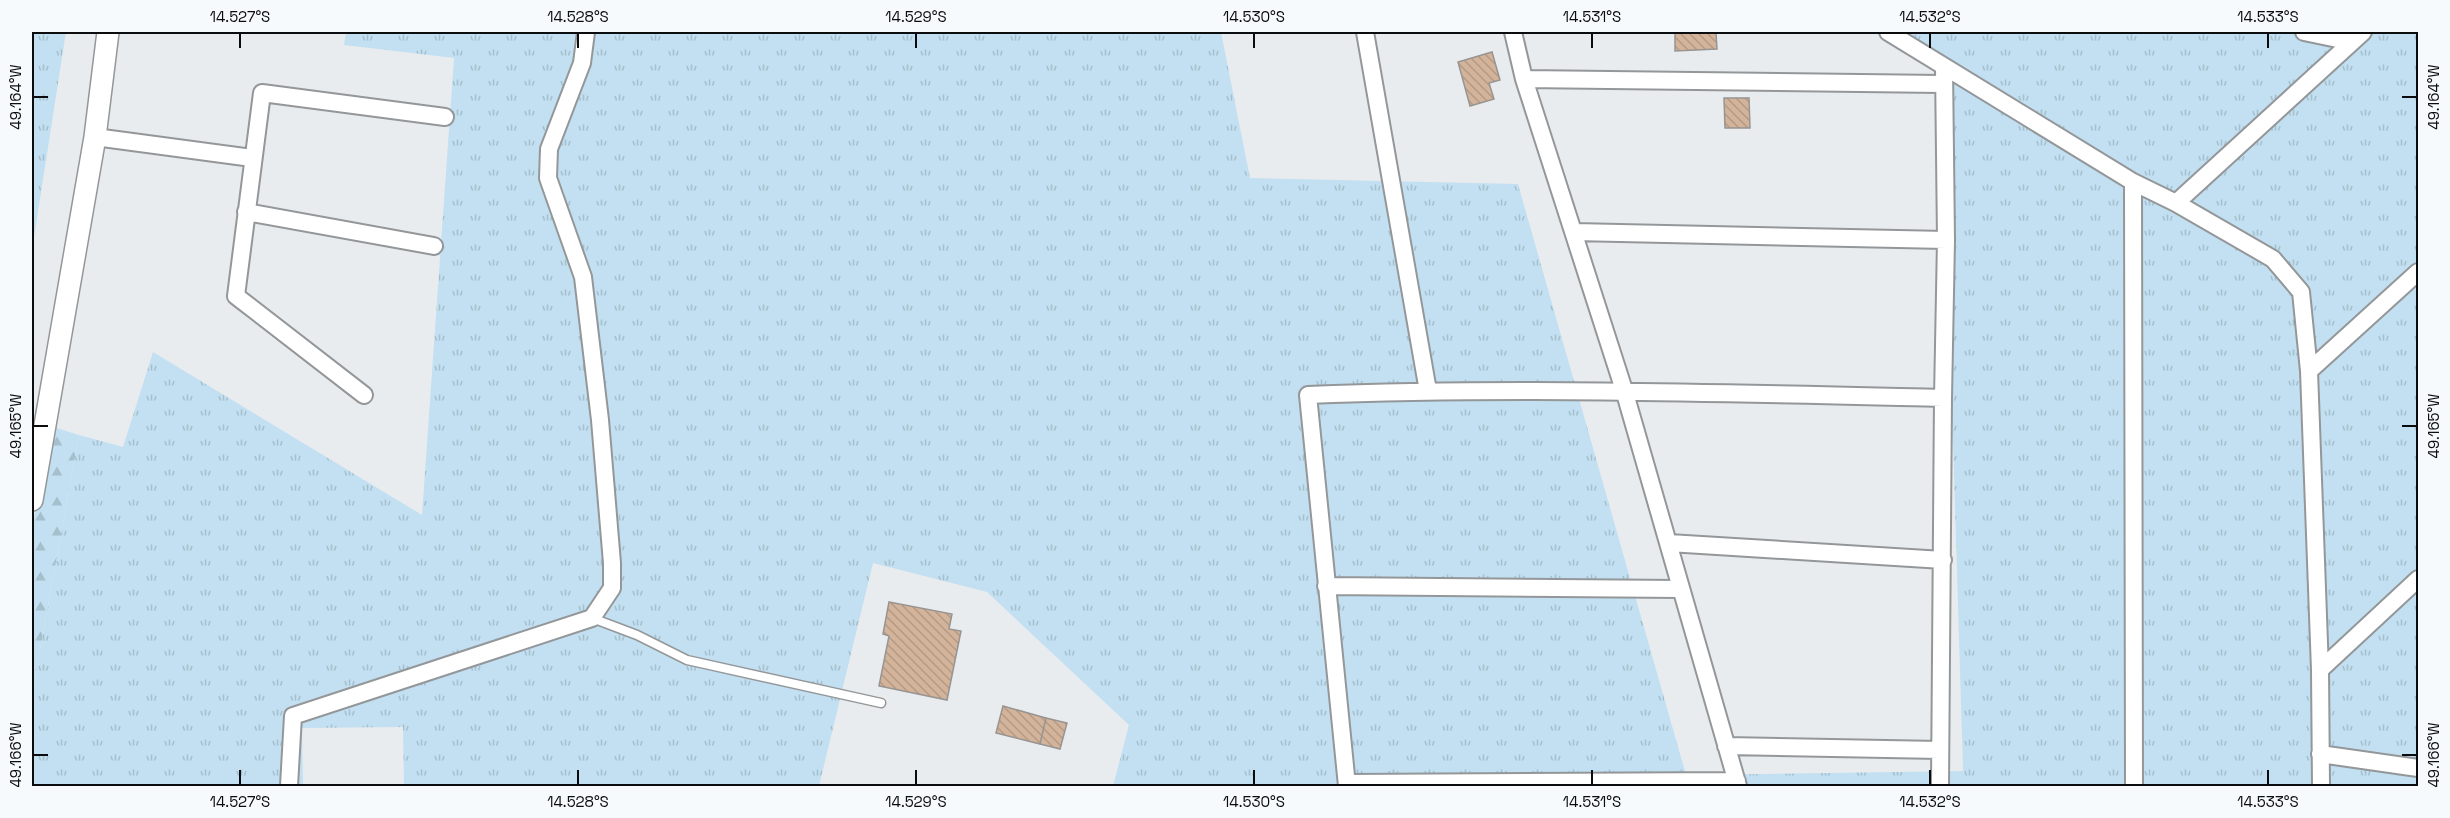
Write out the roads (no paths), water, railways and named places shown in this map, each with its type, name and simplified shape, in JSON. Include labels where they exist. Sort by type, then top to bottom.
[{"type":"street","points":[[32,501],[95,137],[108,32]]},
{"type":"street","points":[[289,786],[292,716],[592,618],[612,588],[600,420],[583,277],[548,178],[549,149],[582,63],[586,32]]},
{"type":"street","points":[[1365,32],[1428,391]]},
{"type":"street","points":[[1513,32],[1524,79],[1624,390],[1738,784],[1347,785],[1308,395],[1428,391],[1624,390],[1943,398]]},
{"type":"street","points":[[1888,32],[2133,182],[2176,203],[2272,259],[2301,292],[2309,371],[2320,670],[2321,786]]},
{"type":"street","points":[[2304,32],[2357,37]]},
{"type":"street","points":[[2176,203],[2357,37]]},
{"type":"street","points":[[1940,786],[1946,240],[1942,84],[1944,67]]},
{"type":"street","points":[[1524,79],[1942,84]]},
{"type":"street","points":[[364,395],[236,296],[262,93],[445,117]]},
{"type":"street","points":[[95,137],[252,159]]},
{"type":"street","points":[[2133,182],[2134,786]]},
{"type":"street","points":[[246,212],[434,246]]},
{"type":"street","points":[[1574,232],[1946,240]]},
{"type":"street","points":[[2309,371],[2418,272]]},
{"type":"street","points":[[1669,543],[1943,560]]},
{"type":"street","points":[[2320,670],[2418,579]]},
{"type":"street","points":[[1326,586],[1681,590]]},
{"type":"street","points":[[1726,746],[1940,750]]},
{"type":"street","points":[[2320,754],[2418,768]]},
{"type":"lane","points":[[592,618],[637,635],[687,660],[881,703]]}]
